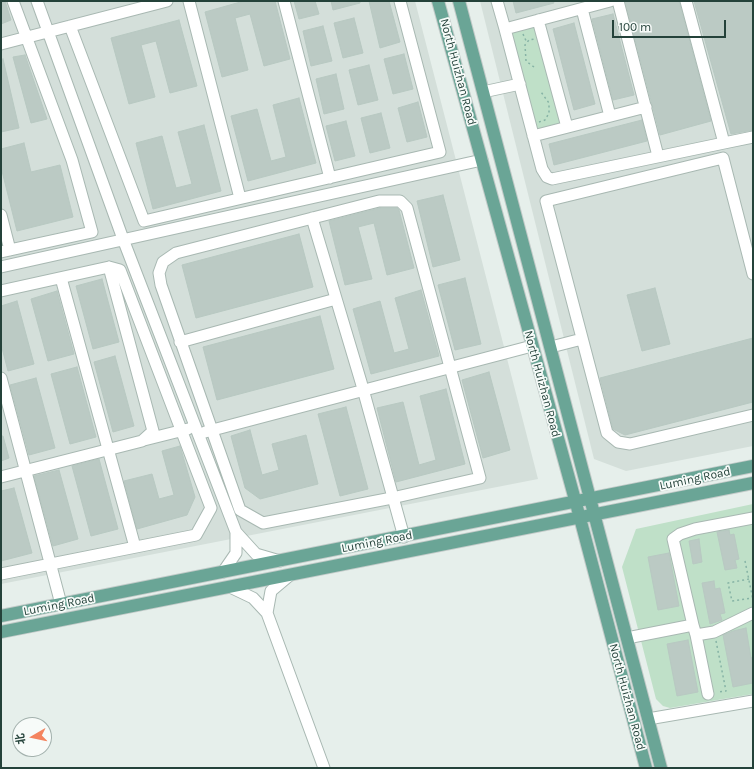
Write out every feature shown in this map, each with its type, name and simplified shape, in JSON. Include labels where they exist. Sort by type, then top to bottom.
[{"type":"main road","name":"North Huizhan Road","points":[[438,1],[580,518],[646,768]]},
{"type":"main road","name":"North Huizhan Road","points":[[459,1],[661,768]]},
{"type":"main road","name":"Luming Road","points":[[1,616],[591,500],[753,466]]},
{"type":"main road","name":"Luming Road","points":[[1,632],[290,576],[753,483]]},
{"type":"street","points":[[1,215],[6,251],[92,232],[72,160],[13,1]]},
{"type":"street","points":[[37,1],[123,239],[236,532],[236,553],[223,572]]},
{"type":"street","points":[[1,44],[167,1]]},
{"type":"street","points":[[189,1],[240,198]]},
{"type":"street","points":[[284,1],[330,178]]},
{"type":"street","points":[[70,26],[144,221],[440,152],[400,1]]},
{"type":"street","points":[[497,1],[542,169],[547,177],[552,179],[753,137]]},
{"type":"street","points":[[505,29],[610,1]]},
{"type":"street","points":[[618,1],[658,156]]},
{"type":"street","points":[[686,1],[724,143]]},
{"type":"street","points":[[582,8],[610,116]]},
{"type":"street","points":[[538,20],[567,127]]},
{"type":"street","points":[[483,92],[520,84]]},
{"type":"street","points":[[533,136],[646,107]]},
{"type":"street","points":[[753,274],[723,158],[546,201],[607,433],[618,442],[630,444],[753,415]]},
{"type":"street","points":[[1,267],[482,160]]},
{"type":"street","points":[[379,201],[400,201],[407,208],[480,478],[392,498],[263,523],[240,510],[180,342],[161,285],[159,273],[163,262],[176,253],[312,218],[379,201]]},
{"type":"street","points":[[312,218],[363,390],[404,537]]},
{"type":"street","points":[[109,267],[153,431],[142,441]]},
{"type":"street","points":[[1,291],[109,267],[120,270],[211,508],[196,535],[1,574]]},
{"type":"street","points":[[61,278],[135,547]]},
{"type":"street","points":[[180,342],[336,299]]},
{"type":"street","points":[[551,347],[582,339]]},
{"type":"street","points":[[1,477],[182,431],[212,430],[532,346]]},
{"type":"street","points":[[1,378],[27,470],[61,604]]},
{"type":"street","points":[[708,694],[695,630],[673,539],[680,534],[695,529],[753,518]]},
{"type":"street","points":[[236,532],[256,554],[281,561]]},
{"type":"street","points":[[267,613],[271,591],[290,576]]},
{"type":"street","points":[[230,587],[254,598],[267,613],[324,768]]},
{"type":"street","points":[[627,638],[695,630],[714,632],[753,613]]},
{"type":"street","points":[[648,719],[753,701]]},
{"type":"path","points":[[534,67],[526,61],[525,45],[529,40],[534,39],[545,45]]},
{"type":"path","points":[[529,120],[537,123],[545,120],[549,112],[549,103],[541,92]]},
{"type":"path","points":[[745,561],[749,579],[753,599],[732,602],[728,583],[749,579]]},
{"type":"path","points":[[708,694],[726,691],[714,632]]},
{"type":"shaded area","points":[[1,1],[415,1],[538,479],[1,584]]},
{"type":"shaded area","points":[[480,1],[753,1],[753,446],[626,471],[594,459]]},
{"type":"green space","points":[[538,20],[567,127],[533,136],[505,29]]},
{"type":"green space","points":[[753,504],[753,694],[670,708],[663,706],[656,699],[622,567],[636,529]]},
{"type":"building","points":[[1,1],[5,1],[11,20],[1,24]]},
{"type":"building","points":[[244,1],[275,1],[290,59],[264,66],[250,14],[235,18],[248,70],[222,77],[205,12]]},
{"type":"building","points":[[294,1],[315,1],[319,14],[299,19]]},
{"type":"building","points":[[331,1],[360,1],[360,3],[333,10]]},
{"type":"building","points":[[369,1],[389,1],[400,42],[380,48]]},
{"type":"building","points":[[513,1],[553,1],[554,3],[516,13]]},
{"type":"building","points":[[625,1],[679,1],[711,121],[660,135]]},
{"type":"building","points":[[694,1],[753,1],[753,130],[731,134]]},
{"type":"building","points":[[613,14],[634,95],[613,100],[592,19]]},
{"type":"building","points":[[354,18],[363,53],[343,58],[334,23]]},
{"type":"building","points":[[179,20],[197,86],[170,93],[156,41],[141,45],[155,97],[129,104],[111,38]]},
{"type":"building","points":[[574,23],[595,104],[574,110],[553,29]]},
{"type":"building","points":[[323,26],[332,61],[311,66],[303,31]]},
{"type":"building","points":[[404,54],[413,89],[393,94],[384,59]]},
{"type":"building","points":[[25,55],[47,119],[31,123],[13,57]]},
{"type":"building","points":[[3,59],[19,128],[1,132],[1,60]]},
{"type":"building","points":[[369,65],[378,100],[358,105],[349,70]]},
{"type":"building","points":[[336,74],[344,109],[324,114],[316,79]]},
{"type":"building","points":[[299,98],[316,163],[248,181],[231,116],[257,109],[271,161],[286,157],[273,105]]},
{"type":"building","points":[[418,102],[427,137],[407,142],[398,108]]},
{"type":"building","points":[[381,113],[390,148],[370,153],[361,118]]},
{"type":"building","points":[[642,120],[647,141],[554,165],[549,144]]},
{"type":"building","points":[[346,121],[355,156],[335,161],[326,126]]},
{"type":"building","points":[[204,125],[221,191],[153,209],[136,143],[162,136],[176,188],[192,184],[178,132]]},
{"type":"building","points":[[24,143],[31,172],[60,165],[73,217],[17,231],[1,167],[1,149]]},
{"type":"building","points":[[443,195],[460,260],[433,267],[417,201]]},
{"type":"building","points":[[380,208],[397,208],[399,210],[414,268],[387,275],[374,223],[358,227],[372,279],[345,285],[329,221]]},
{"type":"building","points":[[299,234],[313,287],[196,318],[182,265]]},
{"type":"building","points":[[465,278],[481,344],[455,350],[438,285]]},
{"type":"building","points":[[102,279],[119,342],[93,349],[76,286]]},
{"type":"building","points":[[655,288],[670,344],[642,351],[627,295]]},
{"type":"building","points":[[421,290],[439,356],[371,374],[353,309],[380,301],[394,353],[409,349],[395,298]]},
{"type":"building","points":[[57,291],[74,354],[48,361],[31,299]]},
{"type":"building","points":[[17,301],[34,364],[8,371],[1,344],[1,306]]},
{"type":"building","points":[[320,316],[334,369],[217,400],[203,347]]},
{"type":"building","points":[[753,338],[753,402],[625,435],[613,429],[600,378]]},
{"type":"building","points":[[115,356],[134,426],[113,432],[94,362]]},
{"type":"building","points":[[77,367],[96,437],[70,444],[51,374]]},
{"type":"building","points":[[489,372],[510,450],[483,458],[462,380]]},
{"type":"building","points":[[36,378],[55,448],[29,455],[10,385]]},
{"type":"building","points":[[446,389],[465,464],[396,482],[377,408],[403,402],[419,465],[436,460],[420,396]]},
{"type":"building","points":[[346,407],[368,489],[340,496],[318,414]]},
{"type":"building","points":[[250,430],[262,475],[279,470],[272,444],[306,435],[318,484],[260,499],[245,488],[231,436]]},
{"type":"building","points":[[1,436],[3,436],[9,458],[1,461]]},
{"type":"building","points":[[180,446],[195,497],[187,515],[137,529],[124,481],[152,474],[159,499],[174,495],[162,451]]},
{"type":"building","points":[[99,459],[118,529],[91,536],[72,466]]},
{"type":"building","points":[[59,470],[78,539],[53,546],[34,476]]},
{"type":"building","points":[[14,488],[32,553],[1,561],[1,491]]},
{"type":"building","points":[[729,530],[730,535],[734,534],[739,559],[735,560],[737,568],[725,570],[717,532]]},
{"type":"building","points":[[699,539],[702,562],[693,564],[689,541]]},
{"type":"building","points":[[669,553],[679,606],[658,610],[648,557]]},
{"type":"building","points":[[714,581],[715,589],[720,588],[725,613],[720,614],[722,620],[710,624],[702,583]]},
{"type":"building","points":[[746,628],[751,658],[753,657],[753,683],[733,687],[723,635]]},
{"type":"building","points":[[688,640],[698,692],[677,696],[667,644]]}]
